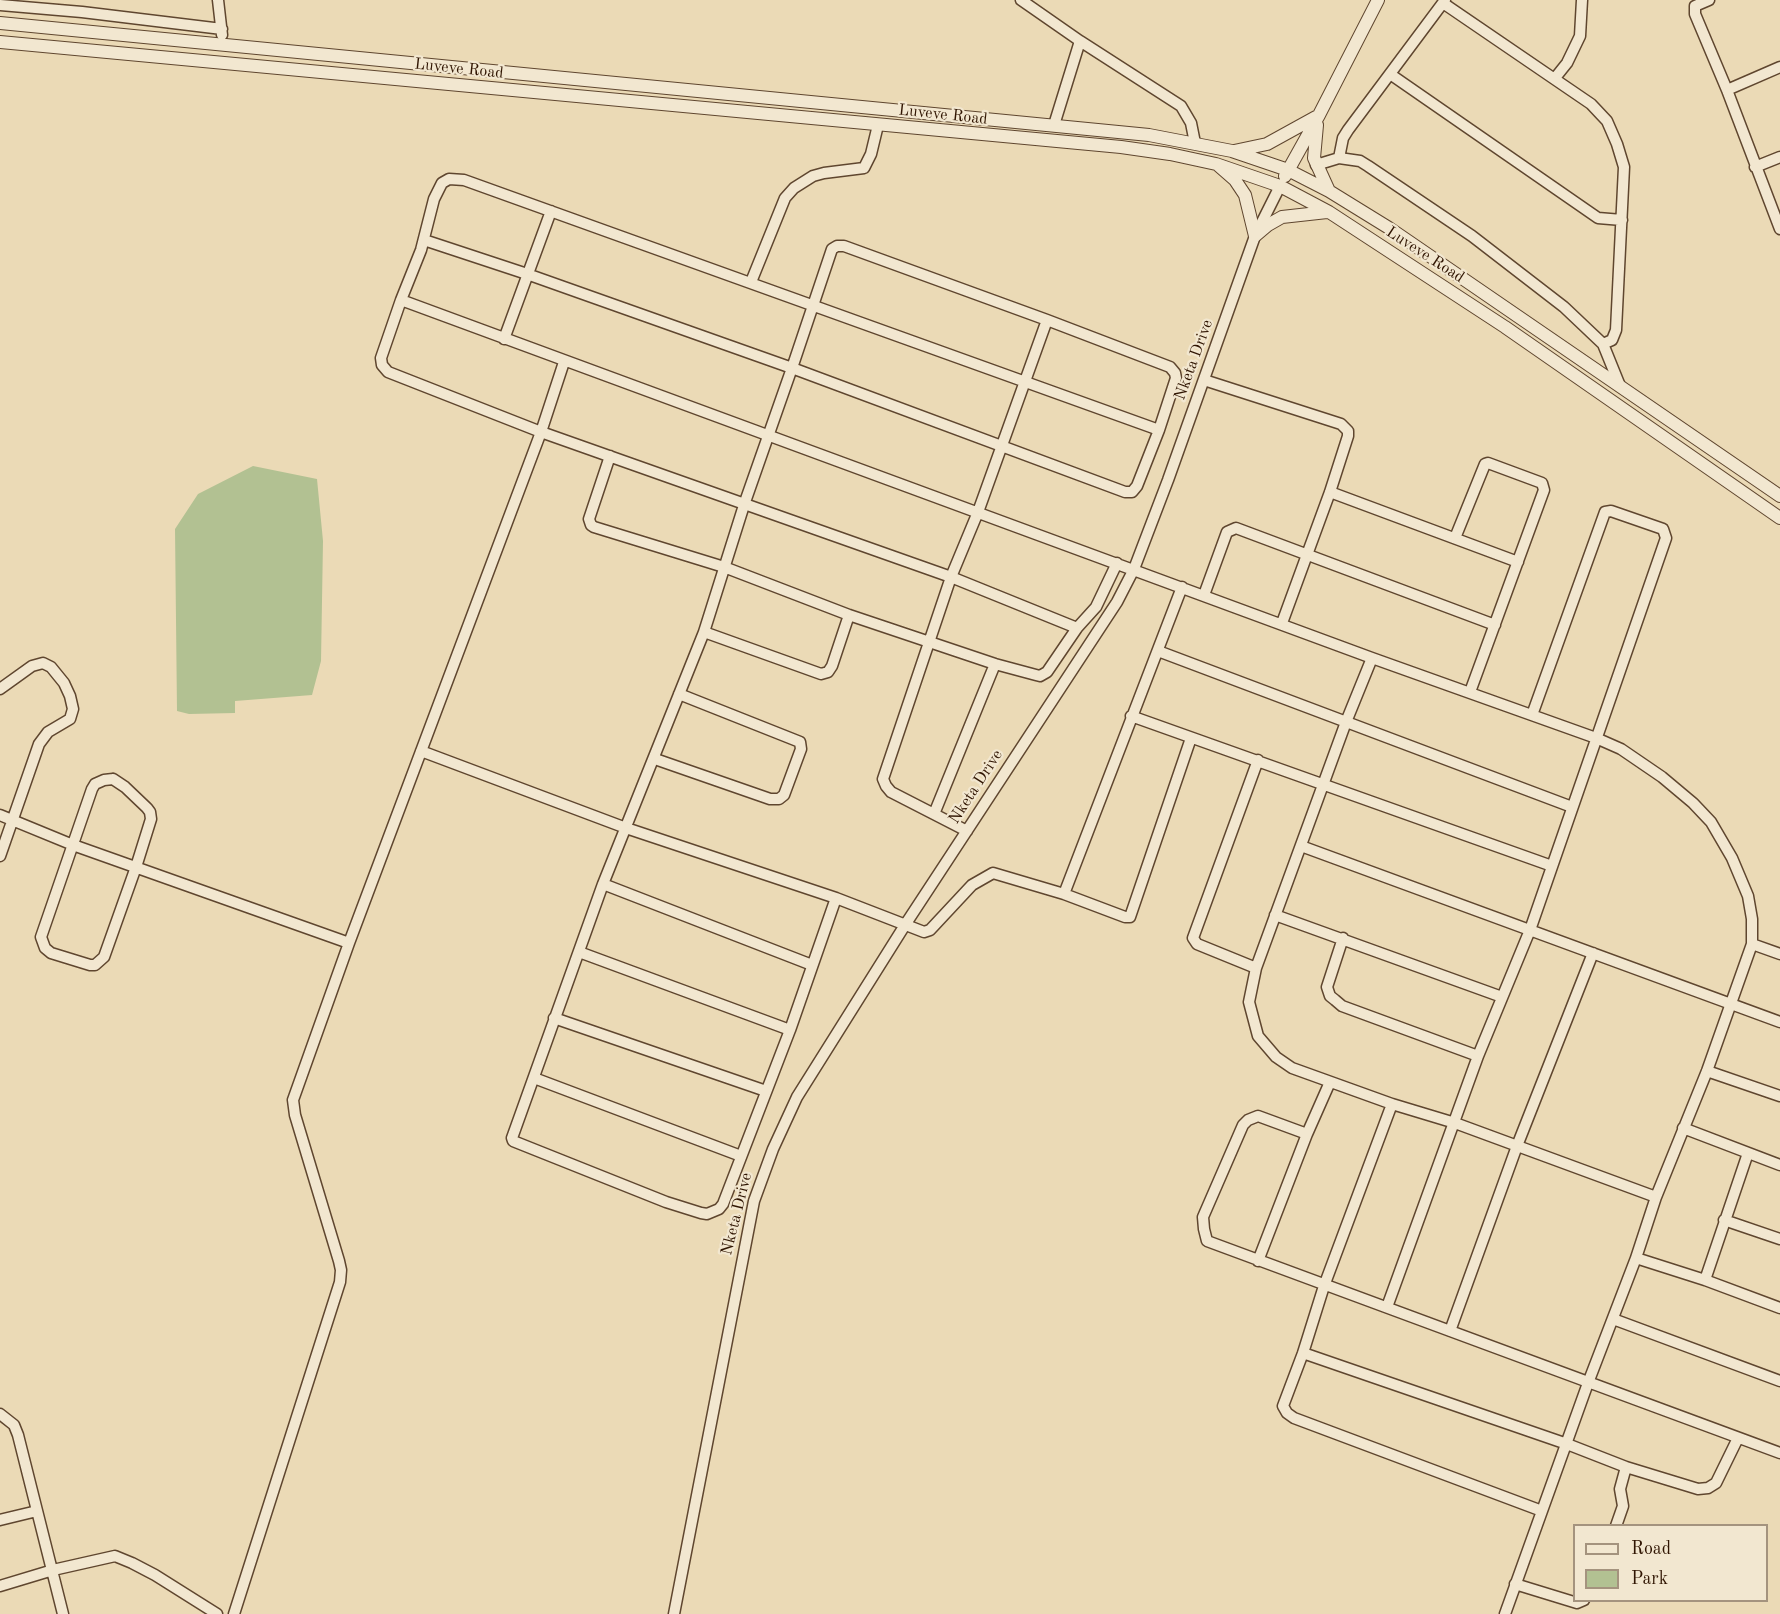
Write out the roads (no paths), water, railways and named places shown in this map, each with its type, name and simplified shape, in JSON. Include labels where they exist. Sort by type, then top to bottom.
[{"type":"street","points":[[79,0],[82,12]]},
{"type":"street","points":[[218,0],[223,45]]},
{"type":"street","points":[[1021,0],[1181,106],[1191,123],[1195,143]]},
{"type":"street","name":"Nketa Drive","points":[[674,1614],[754,1200],[797,1097],[905,925],[1117,602],[1134,569],[1255,236],[1378,0]]},
{"type":"street","points":[[1555,78],[1567,63],[1580,36],[1582,0]]},
{"type":"street","points":[[1707,0],[1695,6],[1695,14],[1727,90],[1780,229]]},
{"type":"street","points":[[1339,158],[1343,138],[1444,1],[1555,78],[1591,104],[1607,121],[1624,167],[1616,330],[1612,339],[1604,344]]},
{"type":"street","points":[[0,5],[82,12],[222,29]]},
{"type":"street","name":"Luveve Road","points":[[0,23],[1054,125],[1149,135],[1232,152],[1288,170],[1329,191],[1389,228],[1780,495]]},
{"type":"street","points":[[1054,125],[1080,41]]},
{"type":"street","name":"Luveve Road","points":[[0,42],[1121,147],[1216,164],[1280,186],[1329,212],[1505,327],[1780,518]]},
{"type":"street","points":[[1727,90],[1780,67]]},
{"type":"street","points":[[1390,74],[1598,218],[1622,220]]},
{"type":"street","points":[[1232,152],[1267,144],[1319,116]]},
{"type":"street","points":[[1319,116],[1313,147],[1316,165],[1329,191]]},
{"type":"street","points":[[751,282],[784,198],[794,188],[813,176],[864,168],[871,154],[878,125]]},
{"type":"street","points":[[1755,167],[1780,157]]},
{"type":"street","points":[[1316,165],[1339,158],[1360,161],[1472,236],[1564,307],[1604,344],[1620,386]]},
{"type":"street","points":[[1216,164],[1235,180],[1245,195],[1255,236],[1282,217],[1329,212]]},
{"type":"street","points":[[1077,628],[951,577],[745,502],[541,432],[388,372],[382,365],[381,358],[400,300],[424,240],[434,199],[442,183],[449,178],[464,180],[1159,430]]},
{"type":"street","points":[[504,339],[551,211]]},
{"type":"street","points":[[424,240],[792,368],[1125,492],[1132,492],[1137,486],[1159,430],[1176,378],[1170,367],[844,246],[837,246],[830,256],[792,368],[767,436],[704,632],[603,884],[512,1137],[513,1142],[666,1202],[700,1213],[714,1213],[723,1204],[790,1030],[836,898]]},
{"type":"street","points":[[400,300],[1372,658],[1596,738],[1621,749],[1662,777],[1693,803],[1711,822],[1732,858],[1748,896],[1752,919],[1752,944],[1707,1071],[1656,1197],[1636,1258],[1588,1383],[1505,1614]]},
{"type":"street","points":[[967,831],[891,792],[883,779],[951,577],[978,512],[1047,320]]},
{"type":"street","points":[[234,1614],[340,1282],[339,1261],[295,1115],[293,1100],[349,943],[541,432],[564,362]]},
{"type":"street","points":[[1204,380],[1341,424],[1346,428],[1348,436],[1330,492],[1282,623]]},
{"type":"street","points":[[610,456],[589,519],[591,525],[724,567],[849,615],[995,664],[1036,675],[1044,674],[1077,628],[1096,607],[1118,563]]},
{"type":"street","points":[[1455,538],[1485,464],[1488,463],[1539,481],[1544,485],[1470,692]]},
{"type":"street","points":[[1330,492],[1518,562]]},
{"type":"street","points":[[1387,1307],[1478,1056],[1530,930],[1665,538],[1663,529],[1611,511],[1605,512],[1532,715]]},
{"type":"street","points":[[1203,595],[1227,532],[1234,528],[1495,625]]},
{"type":"street","points":[[1064,894],[1182,587]]},
{"type":"street","points":[[704,632],[821,674],[828,672],[832,666],[849,615]]},
{"type":"street","points":[[1158,651],[1572,807]]},
{"type":"street","points":[[1372,658],[1346,722],[1256,968],[1250,1002],[1258,1036],[1276,1057],[1292,1068],[1392,1104],[1455,1123],[1656,1197]]},
{"type":"street","points":[[0,689],[32,666],[43,663],[51,667],[64,683],[73,709],[70,719],[48,732],[39,744],[29,767],[14,820],[0,856]]},
{"type":"street","points":[[934,814],[995,664]]},
{"type":"street","points":[[655,759],[770,799],[779,799],[784,795],[801,749],[800,742],[679,694]]},
{"type":"street","points":[[1131,716],[1552,866]]},
{"type":"street","points":[[422,751],[626,828],[836,898],[927,932],[972,885],[993,873],[1064,894],[1125,917],[1132,915],[1191,738]]},
{"type":"street","points":[[1256,968],[1197,944],[1193,938],[1258,760]]},
{"type":"street","points":[[113,779],[125,787],[150,812],[147,833],[104,957],[95,965],[51,953],[45,948],[41,937],[73,845],[95,784],[104,780],[113,779]]},
{"type":"street","points":[[0,815],[73,845],[349,943]]},
{"type":"street","points":[[1301,846],[1780,1022]]},
{"type":"street","points":[[603,884],[812,966]]},
{"type":"street","points":[[1275,915],[1502,997]]},
{"type":"street","points":[[1343,938],[1327,987],[1330,996],[1342,1006],[1478,1056]]},
{"type":"street","points":[[1752,944],[1780,954]]},
{"type":"street","points":[[579,952],[790,1030]]},
{"type":"street","points":[[1450,1331],[1517,1146],[1593,953]]},
{"type":"street","points":[[554,1018],[766,1091]]},
{"type":"street","points":[[1707,1071],[1780,1096]]},
{"type":"street","points":[[534,1078],[741,1156]]},
{"type":"street","points":[[1258,1261],[1307,1134],[1330,1082]]},
{"type":"street","points":[[1392,1104],[1324,1286],[1283,1406],[1291,1416],[1542,1510]]},
{"type":"street","points":[[1307,1134],[1258,1116],[1243,1125],[1203,1217],[1207,1241],[1780,1453]]},
{"type":"street","points":[[1683,1128],[1780,1165]]},
{"type":"street","points":[[1705,1280],[1748,1153]]},
{"type":"street","points":[[1724,1220],[1780,1239]]},
{"type":"street","points":[[1636,1258],[1705,1280],[1780,1308]]},
{"type":"street","points":[[1613,1319],[1780,1381]]},
{"type":"street","points":[[1303,1353],[1567,1444],[1626,1467],[1698,1489],[1716,1484],[1738,1438]]},
{"type":"street","points":[[0,1414],[14,1425],[18,1435],[63,1614]]},
{"type":"street","points":[[1617,1524],[1623,1506],[1620,1489],[1626,1467]]},
{"type":"street","points":[[0,1520],[38,1511]]},
{"type":"street","points":[[0,1586],[53,1570],[106,1558],[123,1558],[217,1614]]},
{"type":"street","points":[[1515,1584],[1573,1602]]}]
